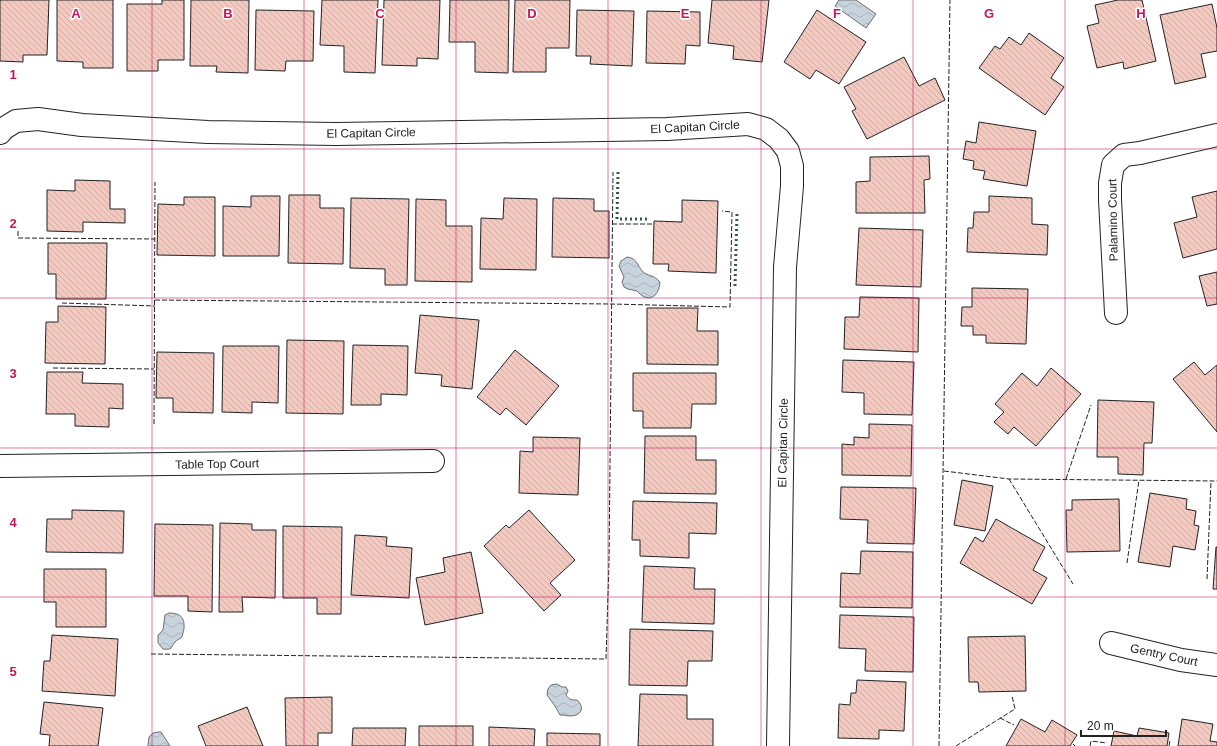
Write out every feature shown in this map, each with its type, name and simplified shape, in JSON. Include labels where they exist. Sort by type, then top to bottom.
[{"type":"street","name":"El Capitan Circle","points":[[0,133],[3,129],[16,121],[38,119],[82,125],[215,132],[336,134],[659,129],[748,124],[766,129],[779,139],[788,151],[792,166],[792,186],[785,267],[778,746]]},
{"type":"street","name":"Palamino Court","points":[[1116,313],[1110,200],[1110,183],[1113,165],[1124,155],[1140,153],[1217,135]]},
{"type":"street","name":"Table Top Court","points":[[0,466],[433,461]]},
{"type":"street","name":"Gentry Court","points":[[1111,643],[1181,660],[1217,665]]},
{"type":"water","points":[[839,0],[856,0],[876,14],[866,28],[835,6]]},
{"type":"water","points":[[627,257],[634,259],[643,272],[654,277],[660,282],[658,292],[655,295],[649,298],[645,297],[637,291],[624,287],[622,282],[624,277],[619,266],[621,261]]},
{"type":"water","points":[[169,613],[181,616],[184,621],[184,629],[182,637],[175,642],[171,648],[163,649],[158,643],[158,635],[163,630],[165,615]]},
{"type":"water","points":[[557,684],[562,687],[566,687],[568,691],[566,695],[568,698],[579,702],[581,710],[579,714],[572,716],[560,715],[547,695],[548,689],[551,685]]},
{"type":"water","points":[[161,732],[170,746],[148,746],[149,737],[153,733]]},
{"type":"building","points":[[0,0],[49,0],[47,55],[23,55],[23,62],[0,61]]},
{"type":"building","points":[[57,0],[113,0],[113,68],[83,68],[83,62],[57,61]]},
{"type":"building","points":[[162,0],[184,0],[184,60],[158,60],[158,71],[127,71],[127,4],[162,4]]},
{"type":"building","points":[[191,0],[249,0],[248,73],[216,72],[217,66],[190,66]]},
{"type":"building","points":[[322,0],[378,0],[375,73],[344,72],[344,46],[320,45]]},
{"type":"building","points":[[384,0],[440,0],[438,59],[417,58],[417,66],[382,65]]},
{"type":"building","points":[[450,0],[509,0],[508,73],[475,72],[475,42],[449,42]]},
{"type":"building","points":[[515,0],[570,0],[569,48],[546,48],[546,72],[513,72]]},
{"type":"building","points":[[712,0],[769,0],[762,62],[733,59],[734,46],[708,43]]},
{"type":"building","points":[[1118,0],[1142,0],[1156,61],[1124,69],[1123,62],[1097,68],[1087,26],[1099,23],[1095,5]]},
{"type":"building","points":[[1212,4],[1217,28],[1217,51],[1201,54],[1206,77],[1175,84],[1160,15]]},
{"type":"building","points":[[256,10],[314,11],[313,61],[286,61],[285,71],[255,70]]},
{"type":"building","points":[[577,10],[634,11],[632,66],[590,64],[591,56],[576,56]]},
{"type":"building","points":[[817,10],[866,42],[839,84],[816,70],[810,79],[784,62]]},
{"type":"building","points":[[647,11],[700,12],[700,46],[686,45],[685,64],[646,63]]},
{"type":"building","points":[[1029,33],[1064,58],[1051,78],[1064,87],[1045,115],[979,68],[995,46],[1000,49],[1009,37],[1021,45]]},
{"type":"building","points":[[904,57],[919,86],[935,78],[945,100],[867,139],[852,111],[856,109],[844,87]]},
{"type":"building","points":[[979,122],[1036,131],[1027,186],[983,179],[985,171],[973,169],[974,161],[963,159],[966,141],[976,143]]},
{"type":"building","points":[[929,156],[930,179],[924,180],[925,213],[856,213],[856,182],[870,181],[870,157]]},
{"type":"building","points":[[75,180],[110,181],[110,209],[125,209],[125,223],[83,222],[83,232],[47,231],[47,190],[75,191]]},
{"type":"building","points":[[1217,191],[1217,249],[1183,258],[1174,223],[1197,217],[1192,197]]},
{"type":"building","points":[[289,195],[320,195],[320,208],[344,208],[343,264],[288,263]]},
{"type":"building","points":[[251,196],[280,196],[279,256],[223,256],[223,206],[251,207]]},
{"type":"building","points":[[989,196],[1032,198],[1032,224],[1048,225],[1047,255],[967,252],[968,228],[973,228],[974,212],[989,212]]},
{"type":"building","points":[[184,197],[215,197],[215,256],[157,255],[158,204],[184,205]]},
{"type":"building","points":[[351,198],[409,199],[407,285],[385,285],[385,269],[350,268]]},
{"type":"building","points":[[504,198],[537,199],[536,270],[480,269],[481,218],[503,219]]},
{"type":"building","points":[[553,198],[594,199],[594,211],[609,211],[609,258],[552,257]]},
{"type":"building","points":[[416,199],[446,200],[446,226],[472,226],[472,282],[415,281]]},
{"type":"building","points":[[682,200],[718,201],[716,273],[668,271],[669,264],[653,264],[654,221],[682,222]]},
{"type":"building","points":[[859,228],[923,230],[921,287],[856,285]]},
{"type":"building","points":[[48,243],[107,243],[106,299],[56,299],[56,274],[48,274]]},
{"type":"building","points":[[1217,272],[1217,304],[1207,306],[1199,276]]},
{"type":"building","points":[[972,288],[1028,289],[1026,344],[986,343],[986,335],[973,335],[973,326],[961,326],[962,307],[972,307]]},
{"type":"building","points":[[860,297],[919,298],[918,352],[844,349],[845,317],[859,317]]},
{"type":"building","points":[[58,306],[106,307],[105,364],[45,363],[46,322],[58,322]]},
{"type":"building","points":[[647,308],[698,308],[697,331],[718,331],[718,365],[647,364]]},
{"type":"building","points":[[420,315],[479,320],[472,389],[441,386],[442,375],[415,373]]},
{"type":"building","points":[[287,340],[344,341],[343,414],[286,413]]},
{"type":"building","points":[[353,345],[408,346],[407,395],[381,394],[381,405],[351,405]]},
{"type":"building","points":[[223,346],[279,346],[278,403],[252,402],[252,413],[222,412]]},
{"type":"building","points":[[515,350],[559,386],[526,425],[506,408],[500,415],[477,397]]},
{"type":"building","points":[[157,352],[214,353],[213,413],[173,412],[173,398],[156,398]]},
{"type":"building","points":[[843,360],[914,362],[912,415],[864,414],[864,393],[842,392]]},
{"type":"building","points":[[1194,362],[1205,375],[1217,365],[1217,432],[1173,379]]},
{"type":"building","points":[[1051,368],[1081,394],[1036,446],[1014,427],[1008,434],[994,422],[1004,412],[995,404],[1022,373],[1037,386]]},
{"type":"building","points":[[47,372],[83,372],[82,383],[123,384],[123,409],[109,408],[109,427],[75,426],[75,414],[46,414]]},
{"type":"building","points":[[633,373],[716,373],[716,404],[692,404],[691,428],[643,428],[643,411],[633,411]]},
{"type":"building","points":[[1098,400],[1154,402],[1152,443],[1144,443],[1143,475],[1118,474],[1118,457],[1097,457]]},
{"type":"building","points":[[869,424],[912,425],[911,476],[842,475],[842,444],[854,445],[854,437],[869,438]]},
{"type":"building","points":[[645,436],[696,436],[696,460],[716,460],[716,494],[644,493]]},
{"type":"building","points":[[533,437],[580,438],[578,495],[519,493],[520,451],[533,452]]},
{"type":"building","points":[[962,480],[993,486],[985,531],[954,525]]},
{"type":"building","points":[[841,487],[916,488],[914,544],[867,543],[868,520],[840,519]]},
{"type":"building","points":[[1150,493],[1187,499],[1186,509],[1196,511],[1194,525],[1199,526],[1195,550],[1173,546],[1170,567],[1138,562]]},
{"type":"building","points":[[1119,499],[1120,551],[1067,552],[1066,510],[1072,510],[1072,500]]},
{"type":"building","points":[[633,501],[717,503],[716,534],[689,533],[689,558],[640,556],[640,540],[632,540]]},
{"type":"building","points":[[72,510],[124,511],[123,553],[46,552],[47,519],[72,519]]},
{"type":"building","points":[[529,510],[575,560],[550,583],[561,595],[544,611],[484,546],[506,525],[509,528]]},
{"type":"building","points":[[996,519],[1045,547],[1033,570],[1047,578],[1032,604],[960,563],[975,537],[983,542]]},
{"type":"building","points":[[220,523],[252,524],[252,530],[276,530],[275,598],[242,597],[243,612],[219,612]]},
{"type":"building","points":[[155,524],[213,525],[212,612],[188,611],[188,596],[154,596]]},
{"type":"building","points":[[283,526],[342,527],[341,614],[317,614],[317,598],[283,598]]},
{"type":"building","points":[[355,535],[387,537],[386,546],[412,548],[409,598],[351,595]]},
{"type":"building","points":[[1216,547],[1217,589],[1213,589]]},
{"type":"building","points":[[861,551],[913,552],[912,608],[840,607],[841,573],[860,574]]},
{"type":"building","points":[[471,552],[483,613],[425,625],[416,578],[445,572],[443,558]]},
{"type":"building","points":[[644,566],[695,568],[694,589],[715,589],[714,624],[642,622]]},
{"type":"building","points":[[44,569],[106,569],[106,627],[56,627],[56,602],[44,602]]},
{"type":"building","points":[[840,615],[914,617],[913,672],[865,671],[866,649],[839,648]]},
{"type":"building","points":[[630,629],[713,631],[712,661],[688,661],[687,686],[629,685]]},
{"type":"building","points":[[52,635],[118,639],[115,696],[42,691],[44,661],[50,661]]},
{"type":"building","points":[[1025,636],[1026,691],[979,692],[978,682],[969,682],[968,637]]},
{"type":"building","points":[[857,680],[906,682],[904,731],[879,730],[879,739],[838,738],[839,704],[850,705],[851,693],[856,693]]},
{"type":"building","points":[[640,694],[687,695],[687,719],[713,719],[713,746],[638,746]]},
{"type":"building","points":[[332,697],[332,733],[318,733],[318,746],[286,746],[285,698]]},
{"type":"building","points":[[44,702],[103,708],[98,746],[49,746],[50,735],[40,734]]},
{"type":"building","points":[[247,707],[263,746],[206,746],[198,726]]},
{"type":"building","points":[[1021,719],[1045,732],[1052,720],[1077,735],[1070,746],[1006,746]]},
{"type":"building","points":[[1182,719],[1213,724],[1210,741],[1217,742],[1217,746],[1178,746]]},
{"type":"building","points":[[419,726],[473,726],[473,746],[419,746]]},
{"type":"building","points":[[489,727],[535,729],[534,746],[489,746]]},
{"type":"building","points":[[353,728],[406,728],[405,746],[352,746]]},
{"type":"building","points":[[1139,728],[1169,733],[1167,746],[1111,746],[1114,731],[1137,736]]},
{"type":"building","points":[[547,733],[600,734],[600,746],[547,746]]},
{"type":"hedge","points":[[618,172],[617,219],[650,219]]},
{"type":"hedge","points":[[735,286],[737,214]]},
{"type":"fence","points":[[939,746],[950,0]]},
{"type":"fence","points":[[151,654],[606,659],[609,562],[613,172]]},
{"type":"fence","points":[[154,424],[155,182]]},
{"type":"fence","points":[[155,300],[612,304],[730,307],[732,212],[722,211]]},
{"type":"fence","points":[[612,224],[652,224]]},
{"type":"fence","points":[[18,231],[18,238],[155,239]]},
{"type":"fence","points":[[62,303],[155,306]]},
{"type":"fence","points":[[53,368],[154,369]]},
{"type":"fence","points":[[1066,479],[1091,405]]},
{"type":"fence","points":[[944,471],[1009,479],[1217,481]]},
{"type":"fence","points":[[1009,479],[1073,584]]},
{"type":"fence","points":[[1127,563],[1139,480]]},
{"type":"fence","points":[[1207,579],[1211,481]]},
{"type":"fence","points":[[956,746],[1015,709],[1012,696]]},
{"type":"fence","points":[[1000,718],[1014,725]]},
{"type":"fence","points":[[1169,746],[1170,740]]},
{"type":"fence","points":[[1090,746],[1091,741],[1107,743]]}]
